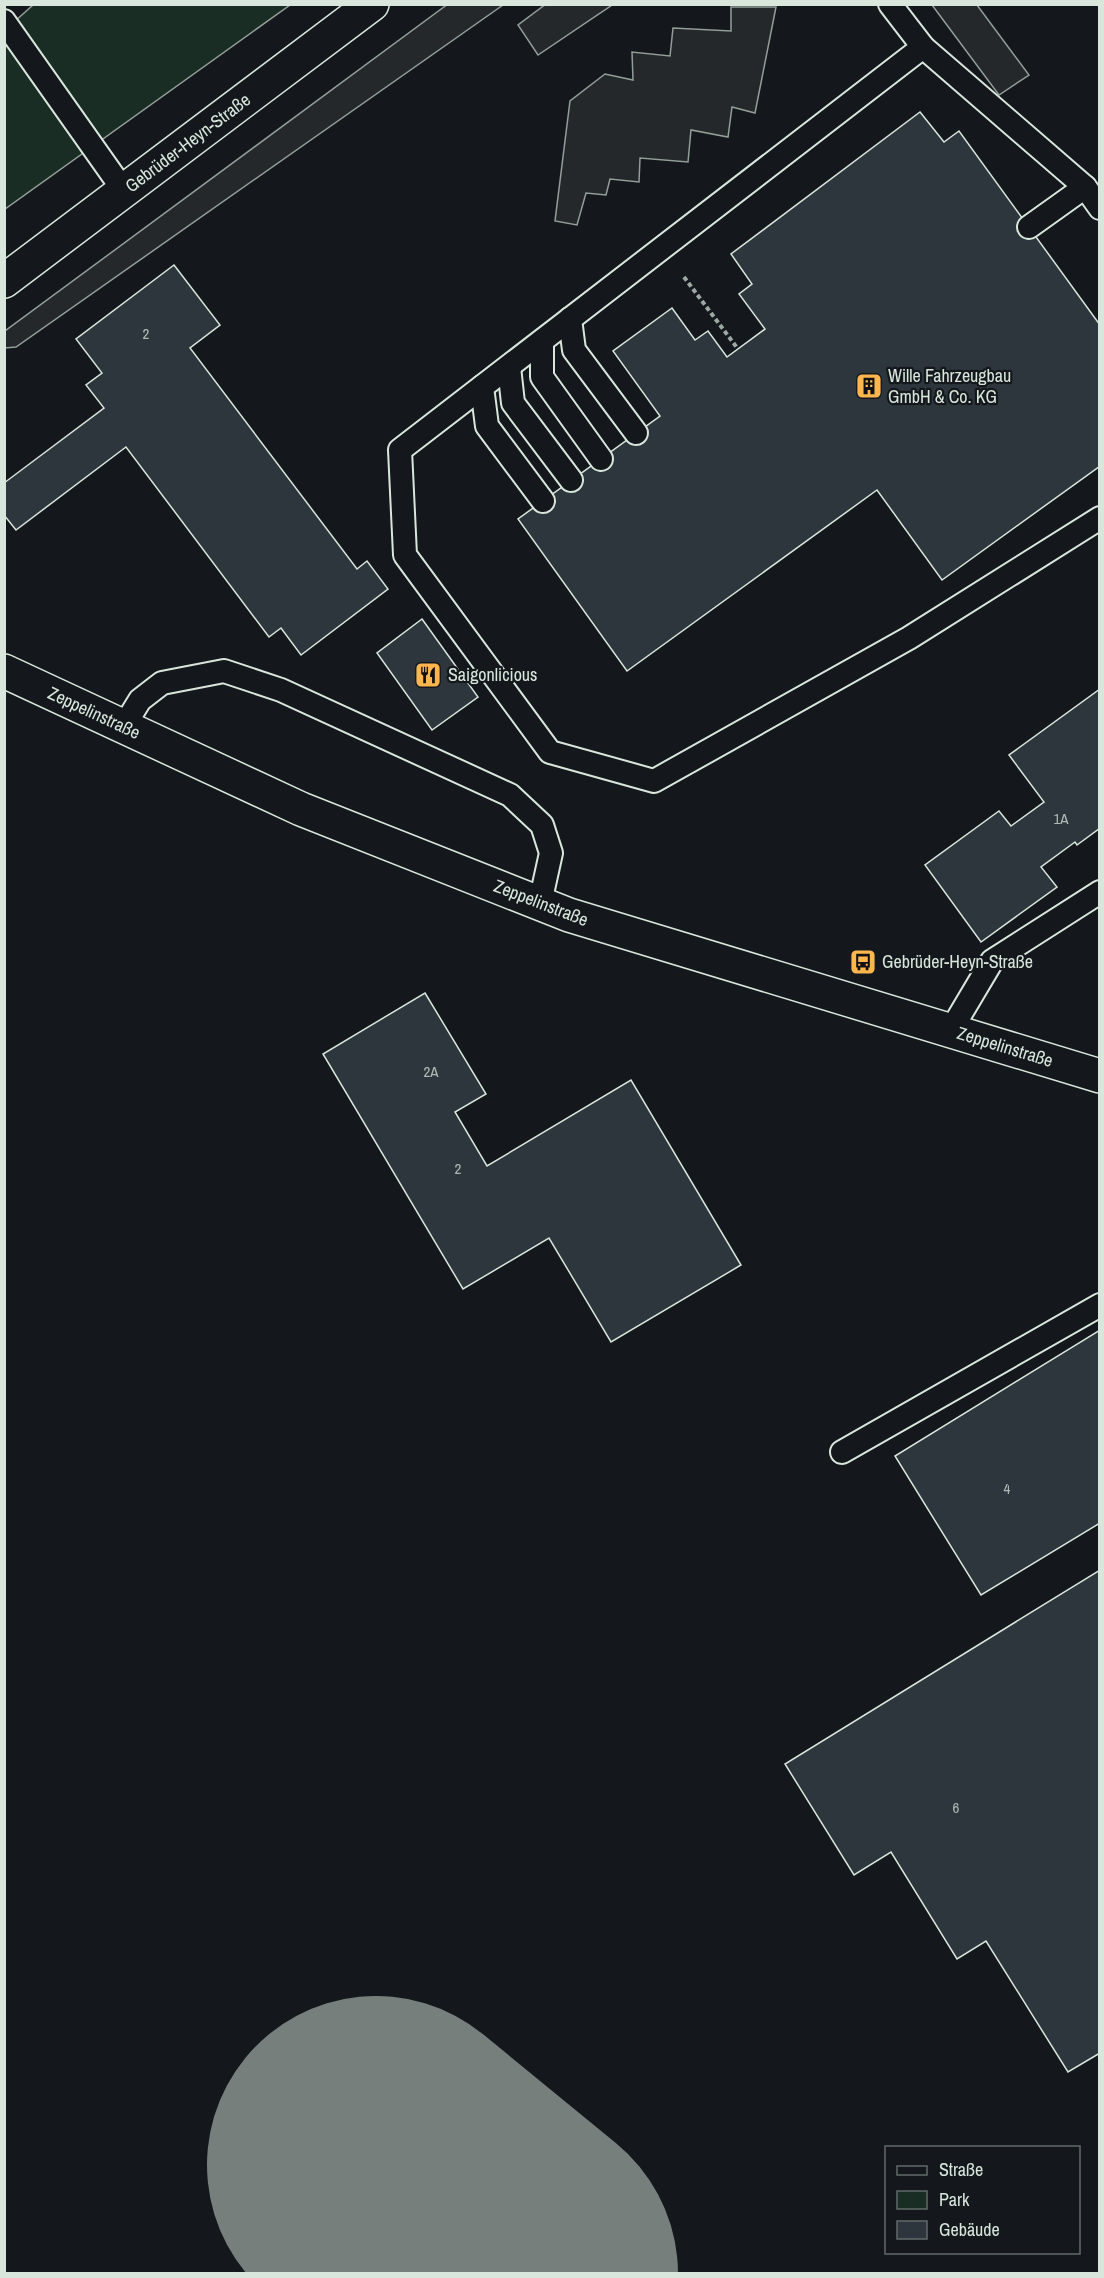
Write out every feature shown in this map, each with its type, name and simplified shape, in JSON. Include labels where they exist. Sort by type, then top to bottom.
[{"type":"street","name":"Gebrüder-Heyn-Straße","points":[[4,281],[372,4]]},
{"type":"street","name":"Zeppelinstraße","points":[[4,671],[301,809],[569,915],[1100,1076]]},
{"type":"lane","points":[[890,4],[924,47],[1084,188],[1100,208]]},
{"type":"lane","points":[[4,21],[124,191]]},
{"type":"lane","points":[[924,47],[400,450],[405,555],[550,752],[654,781],[909,638],[1100,518]]},
{"type":"lane","points":[[1029,227],[1084,188]]},
{"type":"lane","points":[[570,319],[574,350],[636,433]]},
{"type":"lane","points":[[542,341],[542,377],[601,459]]},
{"type":"lane","points":[[509,367],[513,403],[571,480]]},
{"type":"lane","points":[[482,387],[487,426],[543,501]]},
{"type":"lane","points":[[124,726],[140,700],[162,683],[224,671],[281,690],[510,795],[542,825],[551,853],[540,903]]},
{"type":"lane","points":[[951,1030],[992,961],[1100,892]]},
{"type":"lane","points":[[842,1452],[1100,1305]]},
{"type":"path","points":[[662,248],[738,349]]},
{"type":"green space","points":[[33,5],[290,5],[5,209],[4,31]]},
{"type":"shaded area","points":[[448,4],[503,5],[16,347],[5,348],[5,331]]},
{"type":"shaded area","points":[[546,4],[612,5],[538,55],[518,25]]},
{"type":"shaded area","points":[[932,5],[977,5],[1029,75],[999,95]]},
{"type":"shaded area","points":[[731,7],[776,7],[755,113],[732,107],[728,137],[691,130],[688,162],[640,158],[639,182],[610,179],[606,195],[586,193],[577,225],[555,221],[570,101],[605,74],[633,80],[632,52],[670,56],[673,28],[731,31]]},
{"type":"building","name":"Wille Fahrzeugbau GmbH & Co. KG","points":[[920,112],[944,142],[959,131],[1100,325],[1100,466],[942,580],[877,490],[627,671],[518,519],[660,416],[613,351],[672,308],[695,340],[708,331],[727,357],[765,329],[739,294],[752,284],[731,254]]},
{"type":"building","points":[[174,265],[220,325],[190,348],[357,569],[367,561],[388,589],[301,655],[281,628],[269,637],[126,447],[16,530],[4,515],[4,483],[104,408],[86,385],[102,373],[76,339]]},
{"type":"building","name":"Saigonlicious","points":[[422,619],[478,697],[432,730],[377,653]]},
{"type":"building","points":[[1100,689],[1100,828],[1077,845],[1075,842],[1041,867],[1057,887],[981,942],[925,865],[999,811],[1011,826],[1044,802],[1009,755]]},
{"type":"building","points":[[425,993],[486,1094],[455,1112],[487,1166],[631,1080],[741,1265],[611,1342],[549,1238],[463,1289],[323,1054]]},
{"type":"building","points":[[1100,1330],[1100,1523],[981,1595],[895,1456]]},
{"type":"building","points":[[1100,1570],[1100,2053],[1068,2072],[986,1941],[957,1959],[891,1852],[854,1875],[785,1764]]},
{"type":"runway","points":[[376,2165],[509,2274]]},
{"type":"place","name":"Wille Fahrzeugbau GmbH & Co. KG","points":[[869,386]]},
{"type":"place","name":"Saigonlicious","points":[[428,675]]},
{"type":"place","name":"Gebrüder-Heyn-Straße","points":[[863,962]]}]
